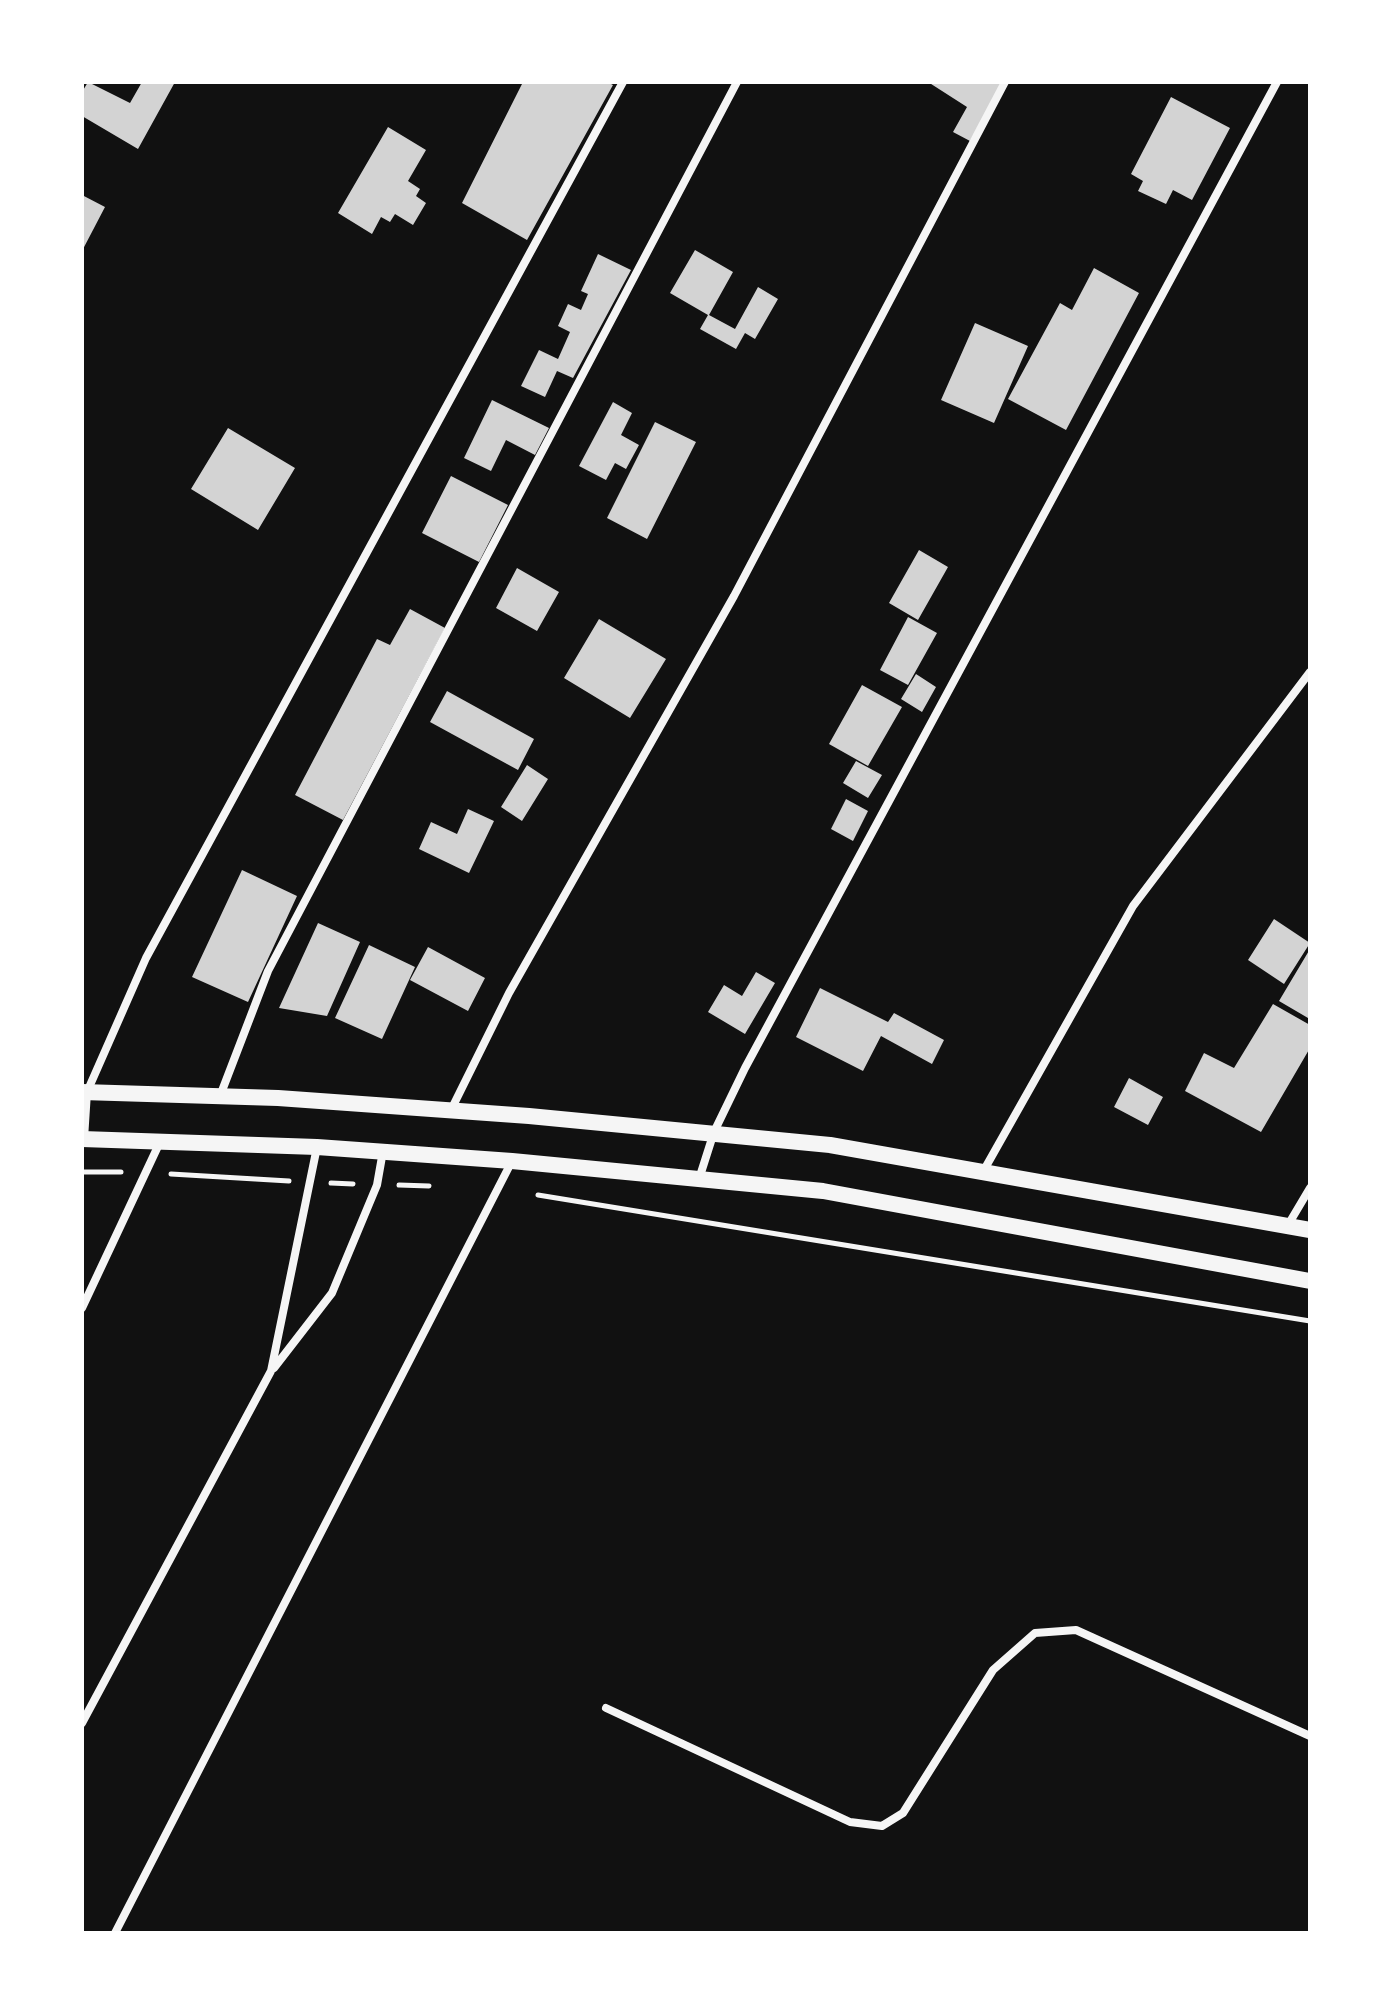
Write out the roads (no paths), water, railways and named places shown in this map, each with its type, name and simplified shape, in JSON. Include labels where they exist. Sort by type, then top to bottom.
[{"type":"main road","points":[[84,1092],[220,1096],[450,1111],[714,1132],[830,1145],[1310,1230]]},
{"type":"main road","points":[[83,1139],[383,1151],[823,1191],[1310,1281]]},
{"type":"street","points":[[83,1139],[84,1092],[146,958],[623,82]]},
{"type":"street","points":[[220,1096],[268,971],[737,82]]},
{"type":"street","points":[[450,1111],[509,993],[734,596],[1005,82]]},
{"type":"street","points":[[698,1180],[714,1132],[1277,82]]},
{"type":"street","points":[[984,1170],[1133,906],[1310,672]]},
{"type":"street","points":[[82,1308],[161,1140]]},
{"type":"street","points":[[271,1371],[317,1147]]},
{"type":"street","points":[[82,1723],[271,1371],[332,1293],[377,1185],[383,1151]]},
{"type":"street","points":[[115,1933],[512,1161]]},
{"type":"street","points":[[1287,1226],[1310,1188]]},
{"type":"street","points":[[606,1708],[850,1822],[882,1826],[903,1813],[993,1670],[1035,1633],[1076,1630],[1310,1736]]}]
